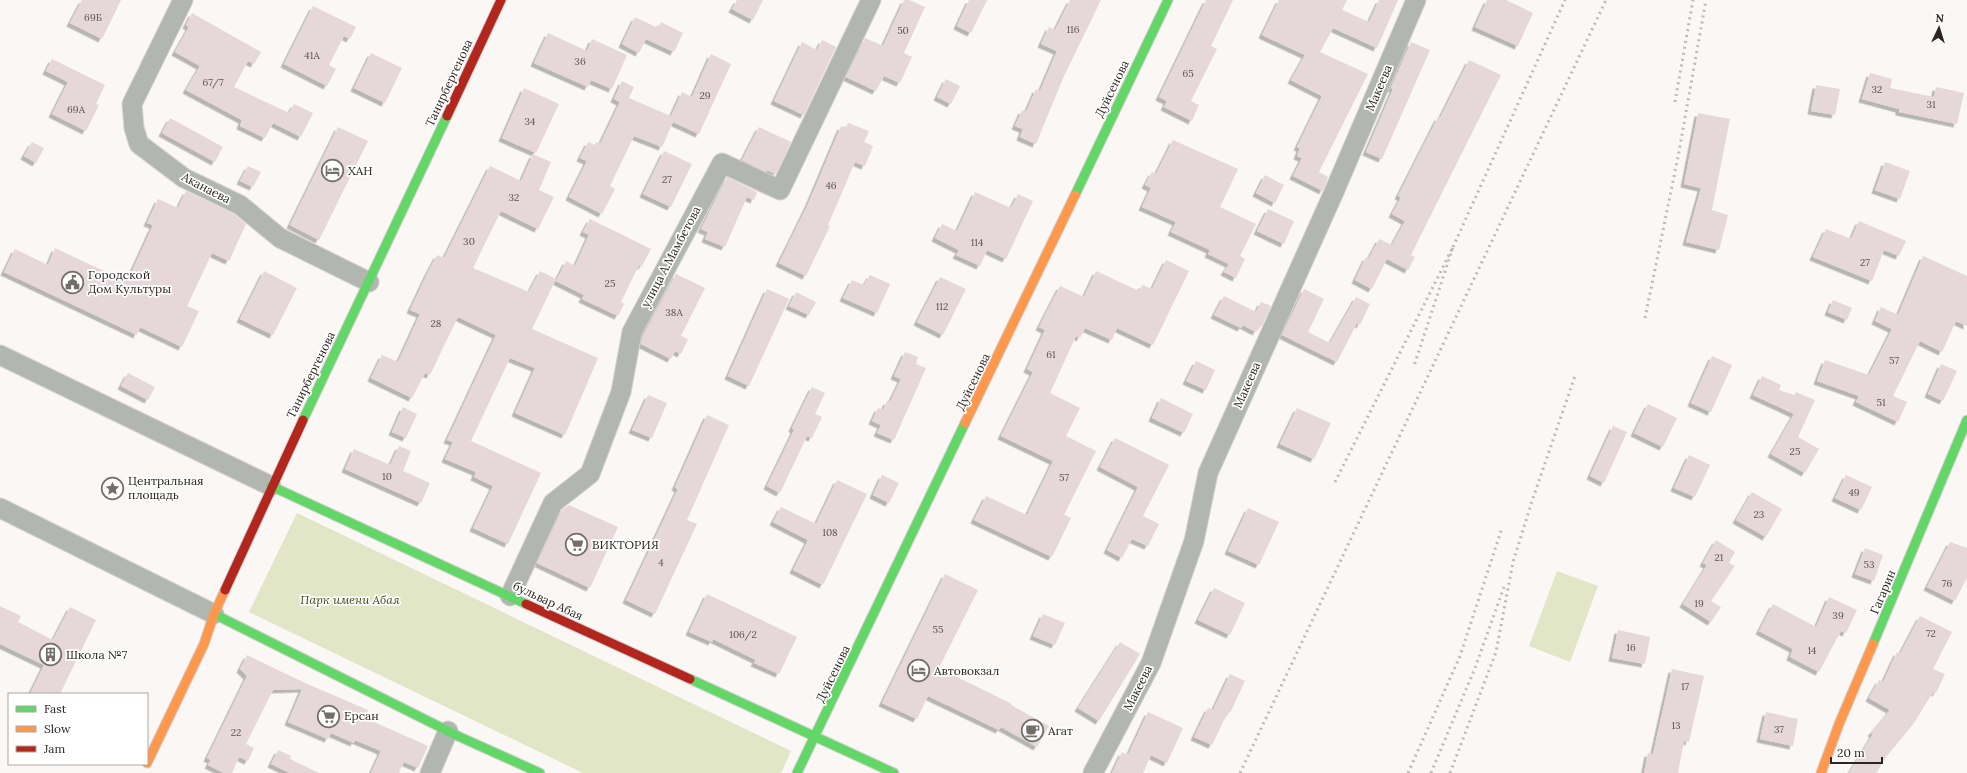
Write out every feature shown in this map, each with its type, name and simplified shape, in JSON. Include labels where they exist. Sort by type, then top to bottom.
[{"type":"street","name":"Аканаева","points":[[183,0],[132,104],[134,128],[139,144],[184,178],[240,204],[280,238],[369,282]]},
{"type":"street","name":"Танирбергенова","points":[[148,762],[204,644],[214,614],[271,486],[369,282],[501,0]]},
{"type":"street","name":"улица А.Мамбетова","points":[[510,596],[553,503],[590,474],[621,392],[632,332],[722,163],[780,190],[871,0]]},
{"type":"street","name":"Дуйсенова","points":[[797,773],[1168,0]]},
{"type":"street","name":"Макеева","points":[[1093,773],[1151,663],[1194,541],[1208,473],[1334,192],[1416,0]]},
{"type":"street","points":[[0,354],[271,486]]},
{"type":"street","name":"Гагарин","points":[[1821,773],[1967,420]]},
{"type":"street","name":"бульвар Абая","points":[[271,486],[816,736]]},
{"type":"street","points":[[0,508],[448,731],[540,773]]},
{"type":"street","points":[[430,773],[448,731]]},
{"type":"street","points":[[816,736],[894,773]]},
{"type":"green space","name":"Парк имени Абая","points":[[297,513],[791,751],[781,773],[583,773],[249,612]]},
{"type":"green space","points":[[1557,571],[1598,586],[1570,662],[1529,646]]},
{"type":"building","points":[[82,0],[121,0],[102,39],[70,23]]},
{"type":"building","points":[[737,0],[763,0],[753,20],[732,9]]},
{"type":"building","points":[[904,0],[909,0],[925,7],[904,53],[912,57],[900,83],[884,76],[876,91],[846,77],[865,38],[883,46]]},
{"type":"building","points":[[969,0],[987,0],[971,33],[957,26]]},
{"type":"building","points":[[1070,0],[1101,0],[1064,76],[1036,144],[1020,137],[1023,129],[1015,126],[1022,110],[1026,112],[1036,89],[1040,91],[1057,51],[1041,44],[1049,27],[1055,30]]},
{"type":"building","points":[[1206,0],[1233,0],[1211,46],[1217,49],[1191,101],[1199,105],[1192,121],[1164,107],[1167,101],[1159,97]]},
{"type":"building","points":[[1279,0],[1347,0],[1342,10],[1369,22],[1379,0],[1398,0],[1377,48],[1333,28],[1320,52],[1368,74],[1319,172],[1328,177],[1323,191],[1293,176],[1302,158],[1297,156],[1300,148],[1297,147],[1322,96],[1291,80],[1305,55],[1262,35]]},
{"type":"building","points":[[1487,0],[1506,0],[1533,13],[1518,46],[1475,27]]},
{"type":"building","points":[[313,6],[356,27],[350,39],[344,36],[329,65],[336,69],[327,86],[284,64]]},
{"type":"building","points":[[192,13],[261,52],[254,64],[248,61],[234,87],[289,113],[294,104],[313,113],[301,137],[273,123],[265,138],[240,126],[242,120],[186,90],[200,66],[175,52],[189,27],[186,25]]},
{"type":"building","points":[[635,17],[658,28],[661,22],[683,33],[674,52],[646,39],[639,53],[622,44]]},
{"type":"building","points":[[548,33],[587,51],[592,39],[627,55],[612,89],[591,80],[588,87],[534,63]]},
{"type":"building","points":[[822,40],[836,47],[804,115],[774,101],[802,42],[817,50]]},
{"type":"building","points":[[1411,42],[1430,50],[1382,159],[1366,152]]},
{"type":"building","points":[[371,53],[402,68],[385,103],[354,88]]},
{"type":"building","points":[[711,54],[731,64],[699,134],[673,122],[662,147],[634,136],[610,186],[615,189],[602,214],[569,197],[587,161],[580,158],[588,142],[595,145],[596,142],[600,144],[620,102],[614,99],[622,81],[634,87],[629,98],[671,116],[682,92],[692,97]]},
{"type":"building","points":[[52,59],[105,85],[96,104],[99,105],[86,131],[52,114],[68,82],[46,71]]},
{"type":"building","points":[[1469,60],[1501,75],[1411,255],[1415,257],[1408,270],[1387,259],[1372,289],[1355,280],[1366,257],[1369,258],[1379,239],[1392,245],[1405,221],[1392,214],[1401,197],[1398,196]]},
{"type":"building","points":[[1870,73],[1892,79],[1890,88],[1934,97],[1936,87],[1964,93],[1957,124],[1899,112],[1899,109],[1862,99]]},
{"type":"building","points":[[946,79],[960,86],[951,104],[937,97]]},
{"type":"building","points":[[1816,85],[1840,89],[1835,115],[1811,111]]},
{"type":"building","points":[[524,88],[559,104],[536,153],[502,138]]},
{"type":"building","points":[[1698,113],[1730,119],[1712,210],[1728,215],[1719,250],[1686,242],[1701,188],[1684,184]]},
{"type":"building","points":[[170,118],[223,147],[215,162],[162,133]]},
{"type":"building","points":[[848,123],[869,131],[864,142],[873,146],[865,166],[855,162],[828,225],[830,226],[806,276],[779,263],[808,204],[841,126],[846,128]]},
{"type":"building","points":[[338,127],[368,141],[319,240],[290,225]]},
{"type":"building","points":[[759,127],[791,142],[776,174],[767,170],[766,172],[742,160]]},
{"type":"building","points":[[1173,140],[1238,169],[1220,207],[1256,224],[1240,256],[1245,259],[1236,278],[1224,272],[1229,264],[1208,254],[1210,250],[1171,232],[1176,222],[1142,207],[1151,188],[1145,185],[1152,172],[1156,174]]},
{"type":"building","points":[[32,142],[44,148],[36,163],[24,156]]},
{"type":"building","points":[[664,151],[692,164],[671,207],[643,194]]},
{"type":"building","points":[[533,154],[551,162],[539,190],[554,197],[538,229],[501,211],[473,268],[529,292],[540,271],[556,279],[532,329],[598,358],[565,435],[515,413],[535,368],[510,358],[471,441],[541,473],[508,544],[473,528],[493,486],[474,477],[476,472],[445,459],[453,442],[447,440],[496,335],[458,317],[430,375],[425,373],[412,398],[371,378],[382,355],[398,362],[420,314],[410,310],[437,255],[444,258],[490,166],[521,181]]},
{"type":"building","points":[[1885,162],[1910,171],[1900,199],[1875,190]]},
{"type":"building","points":[[248,166],[261,172],[253,187],[240,181]]},
{"type":"building","points":[[1265,175],[1284,185],[1275,203],[1256,193]]},
{"type":"building","points":[[727,177],[757,192],[754,200],[747,197],[725,247],[705,239],[708,232],[701,229]]},
{"type":"building","points":[[186,191],[234,214],[246,224],[229,261],[212,253],[187,306],[199,311],[182,347],[140,327],[137,335],[4,272],[15,249],[48,265],[55,248],[127,282],[153,225],[147,223],[158,199],[178,208]]},
{"type":"building","points":[[975,192],[1011,208],[1018,194],[1033,201],[1006,259],[987,250],[980,266],[956,255],[959,250],[935,238],[942,224],[957,231]]},
{"type":"building","points":[[1268,209],[1294,221],[1284,244],[1257,231]]},
{"type":"building","points":[[590,219],[651,249],[642,266],[639,265],[621,302],[624,304],[618,316],[582,299],[584,295],[556,281],[566,261],[575,266],[589,235],[583,232]]},
{"type":"building","points":[[1859,221],[1906,241],[1899,256],[1884,250],[1872,281],[1813,257],[1826,229],[1851,239]]},
{"type":"building","points":[[1923,256],[1967,276],[1967,326],[1956,321],[1942,352],[1920,341],[1893,396],[1907,402],[1898,422],[1856,402],[1859,396],[1817,381],[1825,360],[1869,375],[1892,329],[1875,321],[1881,307],[1898,315]]},
{"type":"building","points":[[1166,260],[1189,271],[1153,345],[1117,328],[1112,340],[1085,328],[1080,338],[1076,336],[1050,393],[1080,408],[1066,436],[1096,451],[1064,515],[1071,518],[1052,557],[974,520],[986,496],[1027,515],[1053,461],[1001,436],[1033,372],[1027,369],[1045,330],[1039,327],[1060,286],[1084,297],[1096,271],[1139,291],[1142,285],[1152,289]]},
{"type":"building","points":[[264,271],[297,288],[273,335],[240,319]]},
{"type":"building","points":[[676,274],[705,288],[681,336],[688,339],[681,354],[675,351],[671,359],[641,344],[643,336]]},
{"type":"building","points":[[870,275],[890,284],[877,313],[843,298],[852,280],[864,285]]},
{"type":"building","points":[[940,277],[966,289],[943,335],[917,322]]},
{"type":"building","points":[[767,289],[789,299],[749,386],[728,376]]},
{"type":"building","points":[[1304,289],[1324,299],[1308,332],[1330,343],[1356,297],[1370,304],[1360,325],[1357,323],[1337,362],[1282,335]]},
{"type":"building","points":[[796,292],[816,302],[809,315],[789,306]]},
{"type":"building","points":[[1224,296],[1256,312],[1261,302],[1271,306],[1262,326],[1260,325],[1256,332],[1243,325],[1241,328],[1214,315]]},
{"type":"building","points":[[1833,300],[1852,308],[1847,320],[1828,312]]},
{"type":"building","points":[[905,352],[918,357],[916,364],[926,368],[894,440],[877,433],[881,425],[872,421],[878,408],[883,410],[887,401],[890,402],[901,379],[894,376]]},
{"type":"building","points":[[1712,356],[1732,365],[1711,412],[1691,403]]},
{"type":"building","points":[[1196,361],[1215,370],[1206,390],[1186,381]]},
{"type":"building","points":[[1941,364],[1957,371],[1943,401],[1928,394]]},
{"type":"building","points":[[128,373],[155,387],[148,400],[121,386]]},
{"type":"building","points":[[1762,376],[1781,385],[1779,390],[1794,395],[1796,392],[1815,400],[1798,437],[1819,449],[1805,473],[1771,454],[1794,414],[1753,395]]},
{"type":"building","points":[[812,387],[825,393],[815,414],[822,417],[812,438],[807,436],[780,493],[767,486],[794,430],[792,428]]},
{"type":"building","points":[[648,395],[667,403],[652,438],[632,430]]},
{"type":"building","points":[[1161,398],[1193,414],[1184,433],[1152,418]]},
{"type":"building","points":[[1648,404],[1677,418],[1663,447],[1634,433]]},
{"type":"building","points":[[403,407],[417,414],[406,438],[392,432]]},
{"type":"building","points":[[1297,408],[1331,423],[1314,459],[1280,444]]},
{"type":"building","points":[[707,415],[729,425],[687,520],[697,524],[655,614],[626,600],[678,489],[675,487]]},
{"type":"building","points":[[1613,426],[1627,432],[1604,483],[1590,476]]},
{"type":"building","points":[[1115,438],[1169,465],[1143,516],[1159,524],[1148,546],[1132,539],[1122,558],[1107,550],[1138,487],[1100,467]]},
{"type":"building","points":[[399,446],[411,451],[403,471],[430,483],[421,503],[345,469],[354,449],[390,465]]},
{"type":"building","points":[[1689,455],[1710,465],[1695,497],[1674,488]]},
{"type":"building","points":[[882,475],[899,483],[889,503],[873,495]]},
{"type":"building","points":[[1846,475],[1872,487],[1861,510],[1835,498]]},
{"type":"building","points":[[837,480],[867,494],[823,585],[793,570],[808,540],[773,522],[781,507],[816,524]]},
{"type":"building","points":[[1752,492],[1782,509],[1766,537],[1736,520]]},
{"type":"building","name":"ВИКТОРИЯ","points":[[569,505],[618,527],[590,588],[537,563],[562,510]]},
{"type":"building","points":[[1248,508],[1279,522],[1259,565],[1228,551]]},
{"type":"building","points":[[1716,540],[1735,552],[1729,563],[1735,566],[1711,601],[1721,607],[1711,622],[1683,604],[1707,565],[1703,563]]},
{"type":"building","points":[[1950,542],[1967,548],[1967,578],[1955,601],[1927,587]]},
{"type":"building","points":[[1865,548],[1883,555],[1874,581],[1855,574]]},
{"type":"building","points":[[945,574],[978,590],[939,668],[1012,704],[1011,705],[1049,726],[1037,747],[1001,727],[999,730],[928,696],[917,719],[882,703]]},
{"type":"building","points":[[1214,588],[1245,603],[1230,635],[1198,620]]},
{"type":"building","points":[[707,594],[797,637],[779,674],[754,663],[756,660],[713,639],[712,642],[689,632]]},
{"type":"building","points":[[1829,597],[1857,610],[1846,633],[1841,631],[1819,672],[1790,657],[1793,649],[1759,631],[1773,604],[1816,627]]},
{"type":"building","name":"Школа №7","points":[[0,606],[21,616],[18,622],[53,640],[70,607],[96,620],[60,693],[30,693],[44,665],[0,644]]},
{"type":"building","points":[[1043,614],[1065,623],[1055,645],[1033,636]]},
{"type":"building","points":[[1920,616],[1952,632],[1933,669],[1945,674],[1936,693],[1933,692],[1914,723],[1886,757],[1876,773],[1849,773],[1873,734],[1871,733],[1890,710],[1869,698],[1879,680],[1883,682],[1897,652],[1900,654]]},
{"type":"building","points":[[1618,630],[1650,637],[1645,664],[1612,658]]},
{"type":"building","points":[[1120,642],[1140,654],[1099,721],[1078,708]]},
{"type":"building","points":[[247,655],[305,683],[368,710],[365,718],[428,746],[418,768],[404,762],[399,773],[371,773],[381,751],[355,740],[354,743],[331,733],[328,739],[288,722],[302,689],[273,690],[246,744],[254,748],[248,761],[239,757],[232,773],[224,773],[208,765],[211,760],[207,758],[247,676],[240,669]]},
{"type":"building","points":[[1672,669],[1704,676],[1689,742],[1684,741],[1678,773],[1644,773],[1648,753],[1653,754]]},
{"type":"building","points":[[1230,674],[1245,681],[1230,713],[1228,712],[1212,745],[1194,737],[1208,708],[1213,710]]},
{"type":"building","points":[[1148,712],[1183,728],[1167,763],[1151,755],[1143,773],[1112,773],[1122,752],[1128,755]]},
{"type":"building","points":[[1766,712],[1798,719],[1793,746],[1760,739]]},
{"type":"building","points":[[278,750],[291,756],[290,759],[319,773],[290,773],[271,764]]},
{"type":"railway","points":[[1453,247],[1565,0]]},
{"type":"railway","points":[[1240,773],[1606,0]]},
{"type":"railway","points":[[1675,102],[1693,0]]},
{"type":"railway","points":[[1645,318],[1678,157],[1706,0]]},
{"type":"railway","points":[[1335,482],[1453,247],[1414,366]]},
{"type":"railway","points":[[1450,773],[1496,652],[1513,562],[1532,501],[1575,376]]},
{"type":"railway","points":[[1408,773],[1460,656],[1502,528]]},
{"type":"railway","points":[[1431,773],[1475,668],[1504,587]]},
{"type":"traffic: fast","points":[[1075,195],[1168,0]]},
{"type":"traffic: fast","points":[[303,420],[447,116]]},
{"type":"traffic: fast","points":[[1873,644],[1967,420]]},
{"type":"traffic: fast","points":[[797,773],[965,423]]},
{"type":"traffic: fast","points":[[271,486],[526,604]]},
{"type":"traffic: fast","points":[[214,614],[460,737],[540,773]]},
{"type":"traffic: fast","points":[[690,679],[894,773]]},
{"type":"traffic: slow","points":[[965,423],[1075,195]]},
{"type":"traffic: slow","points":[[148,761],[204,644],[214,614],[225,590]]},
{"type":"traffic: slow","points":[[1821,773],[1839,724],[1873,644]]},
{"type":"traffic: jam","points":[[447,116],[501,0]]},
{"type":"traffic: jam","points":[[225,590],[303,420]]},
{"type":"traffic: jam","points":[[526,604],[690,679]]},
{"type":"place","name":"ХАН","points":[[332,171]]},
{"type":"place","name":"Городской Дом Культуры","points":[[72,282]]},
{"type":"place","name":"Центральная площадь","points":[[113,488]]},
{"type":"place","name":"ВИКТОРИЯ","points":[[577,545]]},
{"type":"place","name":"Школа №7","points":[[51,655]]},
{"type":"place","name":"Автовокзал","points":[[918,671]]},
{"type":"place","name":"Ерсан","points":[[328,716]]},
{"type":"place","name":"Агат","points":[[1032,731]]}]
